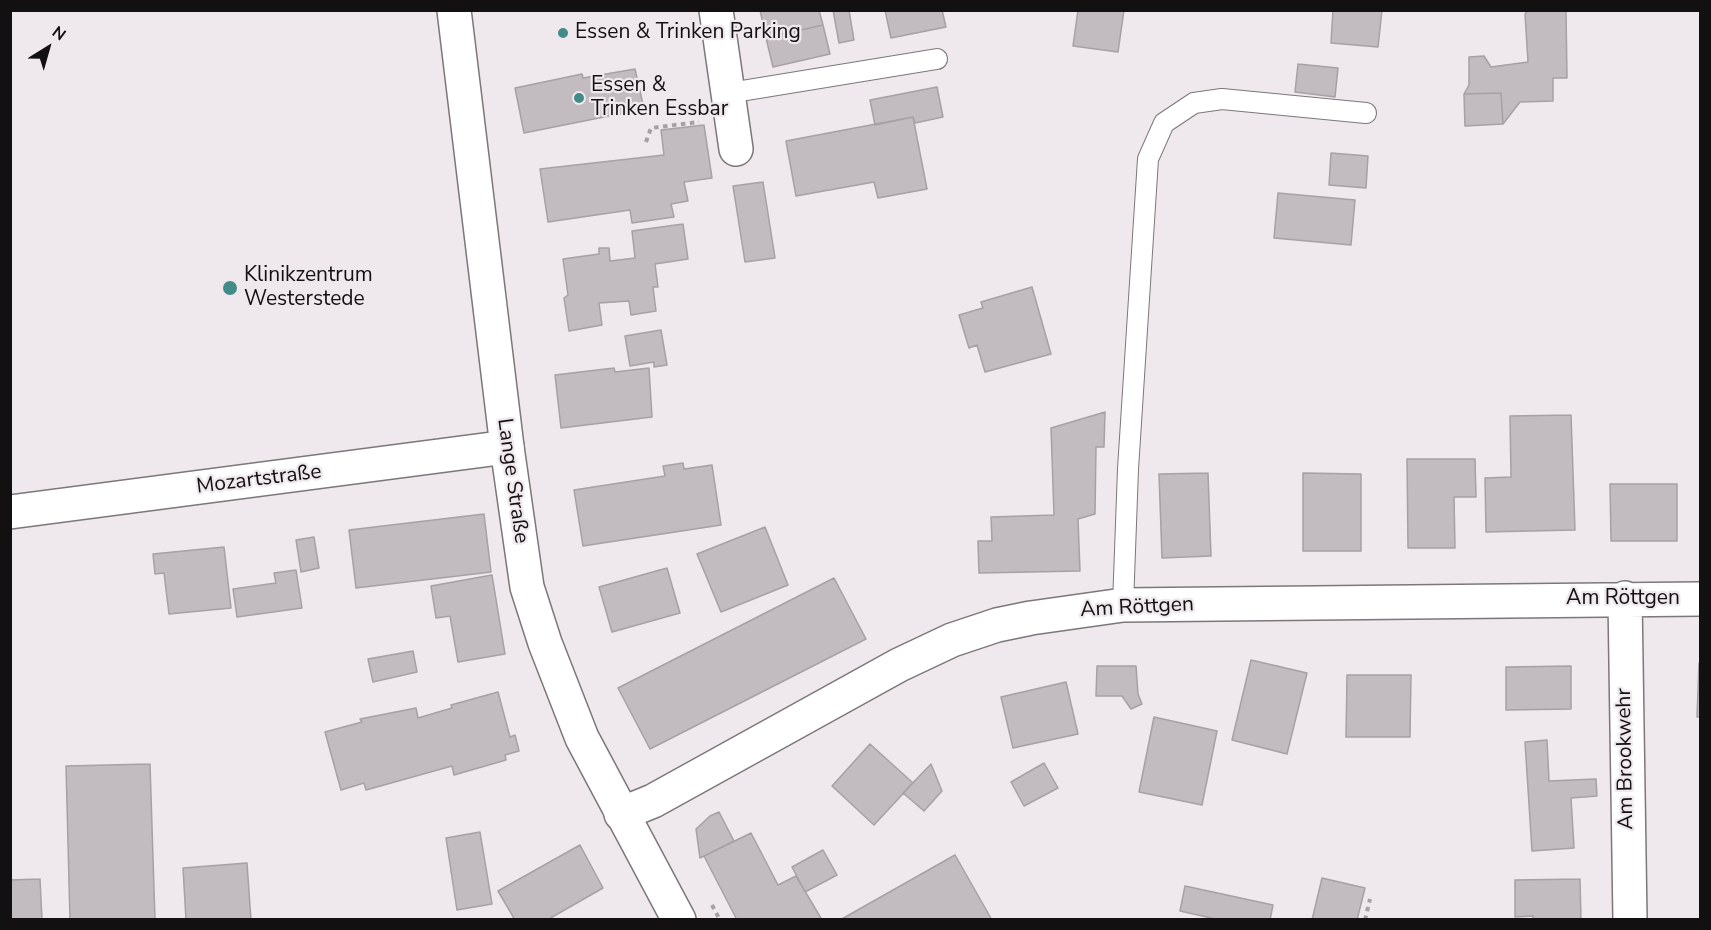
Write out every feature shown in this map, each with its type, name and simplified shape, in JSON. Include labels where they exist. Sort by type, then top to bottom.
[{"type":"street","name":"Lange Straße","points":[[454,10],[507,447],[527,587],[566,701],[621,814],[679,920]]},
{"type":"street","points":[[716,10],[736,149]]},
{"type":"street","name":"Mozartstraße","points":[[10,512],[507,447]]},
{"type":"street","name":"Am Brookwehr","points":[[1625,598],[1630,920]]},
{"type":"street","name":"Am Röttgen","points":[[621,814],[671,791],[899,665],[952,640],[997,625],[1031,618],[1123,605],[1701,599]]},
{"type":"lane","points":[[731,105],[937,59]]},
{"type":"lane","points":[[1123,605],[1128,470],[1148,159],[1164,123],[1194,103],[1222,99],[1366,113]]},
{"type":"path","points":[[646,142],[651,128],[731,105]]},
{"type":"path","points":[[1365,920],[1370,899]]},
{"type":"building","points":[[760,10],[819,10],[823,25],[766,38]]},
{"type":"building","points":[[833,10],[849,10],[854,40],[839,43]]},
{"type":"building","points":[[885,10],[942,10],[946,27],[891,38]]},
{"type":"building","points":[[1078,10],[1124,10],[1118,52],[1073,46]]},
{"type":"building","points":[[1333,10],[1382,10],[1378,47],[1331,43]]},
{"type":"building","points":[[1528,10],[1566,10],[1567,78],[1553,78],[1553,101],[1520,102],[1503,124],[1501,93],[1464,94],[1469,85],[1469,57],[1484,56],[1491,67],[1528,62],[1525,14]]},
{"type":"building","points":[[823,25],[830,54],[773,67],[766,38]]},
{"type":"building","points":[[1298,64],[1338,68],[1335,97],[1295,92]]},
{"type":"building","name":"Essen & Trinken Essbar","points":[[635,69],[644,109],[524,133],[515,88],[582,74],[583,78]]},
{"type":"building","points":[[937,87],[943,117],[915,123],[913,117],[875,125],[870,100]]},
{"type":"building","points":[[1501,93],[1503,124],[1465,126],[1464,94]]},
{"type":"building","points":[[913,117],[927,189],[878,198],[874,182],[796,196],[786,141]]},
{"type":"building","points":[[704,125],[712,178],[684,182],[688,201],[671,204],[674,217],[632,223],[630,210],[548,222],[540,169],[664,155],[661,130]]},
{"type":"building","points":[[1331,153],[1368,156],[1366,188],[1329,185]]},
{"type":"building","points":[[763,182],[775,258],[745,262],[733,186]]},
{"type":"building","points":[[1278,193],[1355,200],[1351,245],[1274,238]]},
{"type":"building","points":[[683,224],[688,259],[655,264],[658,287],[653,287],[656,311],[631,315],[629,301],[599,303],[602,325],[569,331],[564,298],[568,295],[563,259],[599,254],[599,248],[609,248],[610,261],[635,258],[632,231]]},
{"type":"building","points":[[1032,287],[1051,354],[985,372],[977,345],[969,348],[959,315],[983,308],[981,302]]},
{"type":"building","points":[[661,330],[667,365],[654,367],[654,362],[630,366],[625,336]]},
{"type":"building","points":[[614,368],[615,372],[649,368],[652,417],[561,428],[555,375]]},
{"type":"building","points":[[1105,412],[1104,447],[1096,447],[1095,514],[1078,519],[1080,571],[979,573],[978,541],[992,541],[991,517],[1054,515],[1051,428]]},
{"type":"building","points":[[1571,415],[1575,530],[1486,532],[1485,478],[1511,477],[1510,416]]},
{"type":"building","points":[[1407,459],[1475,459],[1476,497],[1454,497],[1455,548],[1408,548]]},
{"type":"building","points":[[683,463],[684,469],[712,465],[721,525],[583,546],[574,490],[665,476],[663,466]]},
{"type":"building","points":[[1208,473],[1211,556],[1162,558],[1159,474]]},
{"type":"building","points":[[1303,473],[1361,474],[1361,551],[1303,551]]},
{"type":"building","points":[[1610,484],[1677,484],[1677,541],[1611,541]]},
{"type":"building","points":[[484,514],[491,572],[356,588],[349,530]]},
{"type":"building","points":[[765,527],[788,585],[721,612],[697,554]]},
{"type":"building","points":[[314,537],[319,568],[301,572],[296,540]]},
{"type":"building","points":[[224,547],[231,608],[169,614],[164,573],[155,574],[153,554]]},
{"type":"building","points":[[667,568],[680,613],[612,632],[599,587]]},
{"type":"building","points":[[296,570],[302,608],[237,617],[233,589],[276,583],[274,573]]},
{"type":"building","points":[[492,575],[505,654],[458,662],[450,616],[436,618],[431,586]]},
{"type":"building","points":[[834,578],[866,639],[650,749],[618,688]]},
{"type":"building","points":[[413,651],[417,672],[373,682],[368,659]]},
{"type":"building","points":[[1251,660],[1307,673],[1287,754],[1232,740]]},
{"type":"building","points":[[1699,663],[1700,717],[1697,717]]},
{"type":"building","points":[[1097,666],[1136,666],[1138,694],[1142,704],[1131,709],[1122,696],[1096,696]]},
{"type":"building","points":[[1571,666],[1571,709],[1506,710],[1506,667]]},
{"type":"building","points":[[1347,675],[1411,675],[1410,737],[1346,737]]},
{"type":"building","points":[[1066,682],[1078,734],[1013,748],[1001,697]]},
{"type":"building","points":[[498,692],[510,737],[515,735],[519,751],[505,755],[506,760],[454,775],[452,766],[366,790],[364,783],[341,790],[325,732],[362,722],[360,719],[416,708],[418,718],[452,708],[451,705]]},
{"type":"building","points":[[1154,717],[1217,731],[1202,805],[1139,792]]},
{"type":"building","points":[[1547,740],[1549,781],[1596,779],[1597,796],[1571,798],[1574,848],[1532,851],[1525,742]]},
{"type":"building","points":[[870,744],[913,783],[874,825],[832,786]]},
{"type":"building","points":[[1044,763],[1058,788],[1024,806],[1011,782]]},
{"type":"building","points":[[150,764],[155,920],[70,920],[66,766]]},
{"type":"building","points":[[931,764],[942,791],[924,811],[903,793]]},
{"type":"building","points":[[719,812],[734,841],[700,858],[696,829],[710,816]]},
{"type":"building","points":[[480,832],[492,904],[457,910],[446,838]]},
{"type":"building","points":[[751,833],[778,885],[796,876],[822,920],[737,920],[704,856]]},
{"type":"building","points":[[580,845],[603,888],[547,920],[515,920],[498,891]]},
{"type":"building","points":[[823,850],[837,875],[805,892],[792,867]]},
{"type":"building","points":[[955,855],[992,920],[840,920]]},
{"type":"building","points":[[247,863],[251,920],[186,920],[183,868]]},
{"type":"building","points":[[1322,878],[1365,888],[1357,920],[1312,920]]},
{"type":"building","points":[[40,879],[42,920],[10,920],[10,880]]},
{"type":"building","points":[[1580,879],[1581,920],[1533,920],[1533,916],[1515,917],[1515,880]]},
{"type":"building","points":[[1185,886],[1273,905],[1270,920],[1220,920],[1180,911]]},
{"type":"place","name":"Essen & Trinken Parking","points":[[563,33]]},
{"type":"place","name":"Essen & Trinken Essbar","points":[[579,98]]},
{"type":"place","name":"Klinikzentrum Westerstede","points":[[230,288]]}]
